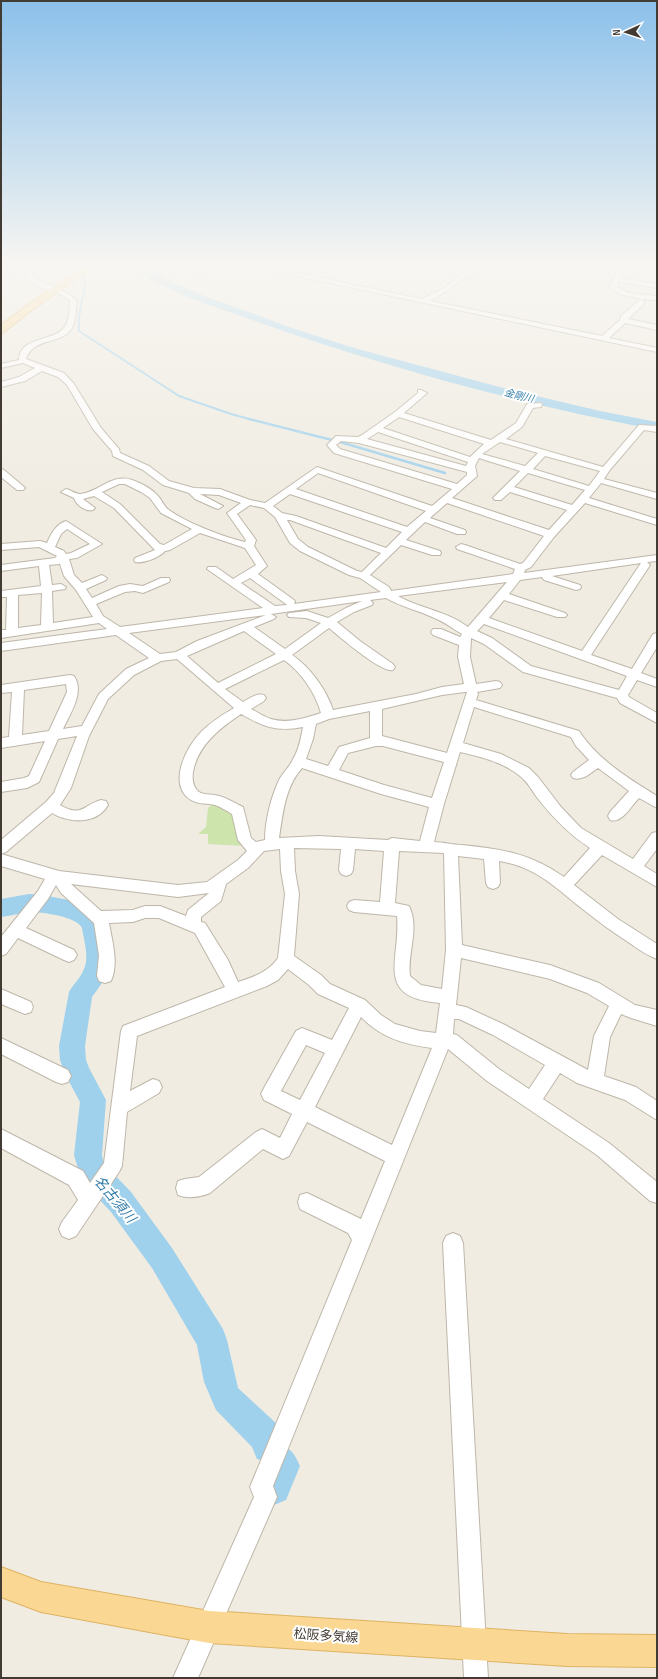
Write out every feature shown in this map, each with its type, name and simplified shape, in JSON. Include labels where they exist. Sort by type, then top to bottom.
[{"type":"main road","name":"松阪多気線","points":[[1,1582],[41,1597],[209,1627],[567,1650],[657,1651]]},
{"type":"street","points":[[24,361],[22,359],[22,354],[37,343]]},
{"type":"street","points":[[624,343],[657,350]]},
{"type":"street","points":[[1,366],[24,361],[61,375],[70,384],[82,407],[93,421],[97,429],[116,450],[116,454],[146,468],[166,483],[193,492],[220,492],[248,502],[267,506],[279,515],[294,541],[304,549],[353,573],[364,576],[385,589],[388,595],[402,603],[442,617],[467,637]]},
{"type":"street","points":[[1,385],[22,379],[43,367]]},
{"type":"street","points":[[359,440],[398,414],[423,393],[421,392]]},
{"type":"street","points":[[364,576],[409,531],[447,500],[472,476],[473,462],[495,441],[519,426],[530,406],[538,405]]},
{"type":"street","points":[[398,414],[495,441],[544,452],[605,470]]},
{"type":"street","points":[[474,689],[470,685],[464,657],[467,637],[518,573],[527,565],[550,534],[583,499],[599,480],[605,470],[642,427],[657,429]]},
{"type":"street","points":[[377,429],[473,462]]},
{"type":"street","points":[[459,488],[337,451],[331,445],[339,438],[359,440],[473,462],[525,470],[591,489]]},
{"type":"street","points":[[498,498],[544,452]]},
{"type":"street","points":[[267,506],[317,470],[434,510]]},
{"type":"street","points":[[1,472],[20,488]]},
{"type":"street","points":[[599,480],[657,496]]},
{"type":"street","points":[[66,492],[81,497],[117,481],[128,481],[153,496],[164,510],[174,518],[242,545],[249,546]]},
{"type":"street","points":[[508,488],[573,509]]},
{"type":"street","points":[[289,490],[409,531]]},
{"type":"street","points":[[95,492],[117,506],[157,547],[166,548],[200,529]]},
{"type":"street","points":[[193,492],[198,498],[218,506]]},
{"type":"street","points":[[78,497],[79,501],[90,508]]},
{"type":"street","points":[[583,499],[657,522]]},
{"type":"street","points":[[447,500],[550,534]]},
{"type":"street","points":[[233,583],[251,574],[262,566],[260,560],[254,555],[249,546],[251,540],[232,513],[248,502]]},
{"type":"street","points":[[279,515],[293,518],[387,552]]},
{"type":"street","points":[[425,519],[461,532]]},
{"type":"street","points":[[1,568],[58,561],[63,557],[73,556],[97,544],[66,524],[56,533],[50,548]]},
{"type":"street","points":[[400,541],[436,553]]},
{"type":"street","points":[[1,548],[40,544],[60,553],[63,557],[69,576],[80,588],[100,618],[158,658]]},
{"type":"street","points":[[462,547],[518,573]]},
{"type":"street","points":[[139,560],[159,552],[162,548]]},
{"type":"street","points":[[1,647],[388,595],[518,573],[544,574],[657,558]]},
{"type":"street","points":[[634,562],[657,569]]},
{"type":"street","points":[[44,563],[47,588],[47,627]]},
{"type":"street","points":[[584,657],[645,565]]},
{"type":"street","points":[[212,569],[273,610]]},
{"type":"street","points":[[251,574],[290,602]]},
{"type":"street","points":[[544,574],[548,578],[576,587]]},
{"type":"street","points":[[80,588],[102,578]]},
{"type":"street","points":[[89,603],[129,586],[138,587],[143,590],[165,580]]},
{"type":"street","points":[[1,594],[61,587]]},
{"type":"street","points":[[13,593],[6,633],[94,621],[100,618]]},
{"type":"street","points":[[217,688],[284,655],[336,616],[360,606],[389,598],[388,595]]},
{"type":"street","points":[[501,595],[561,615]]},
{"type":"street","points":[[1,848],[51,806],[64,788],[86,730],[103,697],[130,672],[158,658],[179,655],[201,644],[265,618],[307,614],[328,622],[389,667]]},
{"type":"street","points":[[482,619],[657,683]]},
{"type":"street","points":[[245,626],[299,665],[323,699],[328,715]]},
{"type":"street","points":[[437,632],[488,641],[527,669],[622,695],[624,700],[657,719]]},
{"type":"street","points":[[622,695],[657,637]]},
{"type":"street","points":[[179,655],[242,709],[265,722],[276,725],[290,725],[310,721],[328,715],[442,691],[465,688],[474,689],[481,686],[496,685]]},
{"type":"street","points":[[1,688],[70,679],[73,692],[34,779],[27,783],[1,787]]},
{"type":"street","points":[[15,741],[18,686]]},
{"type":"street","points":[[426,847],[437,804],[474,689]]},
{"type":"street","points":[[255,850],[245,840],[238,811],[217,800],[207,800],[196,797],[191,792],[186,780],[190,758],[201,742],[218,725],[260,698]]},
{"type":"street","points":[[470,702],[575,734],[577,741],[598,761],[637,791],[657,802]]},
{"type":"street","points":[[376,706],[376,741]]},
{"type":"street","points":[[273,844],[272,838],[282,786],[286,777],[299,762],[307,739],[310,721]]},
{"type":"street","points":[[1,744],[86,730]]},
{"type":"street","points":[[331,772],[344,750],[376,741],[497,758],[514,766],[531,778],[541,793],[571,828],[657,881]]},
{"type":"street","points":[[578,775],[598,761]]},
{"type":"street","points":[[299,762],[381,789],[437,804]]},
{"type":"street","points":[[615,816],[637,791]]},
{"type":"street","points":[[51,806],[68,816],[79,815],[99,808],[102,805]]},
{"type":"street","points":[[635,867],[657,837]]},
{"type":"street","points":[[69,1229],[112,1167],[119,1105],[125,1074],[129,1031],[235,992],[271,977],[286,959],[292,894],[288,871],[287,842]]},
{"type":"street","points":[[1,860],[57,876],[178,891],[204,890],[243,864],[260,846],[287,842],[392,844],[447,848],[452,850],[492,855],[528,863],[564,886],[625,933],[657,952]]},
{"type":"street","points":[[346,870],[348,843]]},
{"type":"street","points":[[387,909],[392,844]]},
{"type":"street","points":[[564,886],[600,846]]},
{"type":"street","points":[[185,1678],[266,1497],[261,1486],[444,1039],[454,950],[452,850]]},
{"type":"street","points":[[492,855],[493,883]]},
{"type":"street","points":[[1,949],[31,912],[57,876]]},
{"type":"street","points":[[57,876],[66,889],[101,920],[107,955],[106,976]]},
{"type":"street","points":[[194,926],[192,914],[216,896],[220,880]]},
{"type":"street","points":[[354,906],[404,910],[405,942],[401,967],[402,976],[405,981],[420,993],[448,1004],[460,1012],[499,1030],[583,1077],[630,1093],[657,1111]]},
{"type":"street","points":[[98,917],[133,916],[145,912],[160,912],[200,928],[222,965],[235,992]]},
{"type":"street","points":[[16,930],[69,955]]},
{"type":"street","points":[[454,950],[550,972],[593,988],[631,1011],[652,1013]]},
{"type":"street","points":[[286,959],[309,975],[324,989],[359,1005],[375,1020],[391,1031],[420,1039],[434,1041],[444,1039],[451,1041],[493,1075],[603,1149],[657,1194]]},
{"type":"street","points":[[1,996],[25,1007]]},
{"type":"street","points":[[595,1081],[602,1036],[618,1004]]},
{"type":"street","points":[[185,1188],[203,1186],[262,1138],[283,1150],[359,1005]]},
{"type":"street","points":[[336,1049],[302,1036],[270,1094],[396,1157]]},
{"type":"street","points":[[1,1046],[62,1076]]},
{"type":"street","points":[[536,1094],[557,1062]]},
{"type":"street","points":[[119,1105],[125,1104],[152,1088]]},
{"type":"street","points":[[1,1138],[76,1178],[91,1197]]},
{"type":"street","points":[[307,1202],[355,1226],[363,1240]]},
{"type":"street","points":[[453,1243],[476,1678]]},
{"type":"green space","points":[[213,804],[220,805],[234,814],[244,846],[208,844],[208,834],[198,834],[206,827],[208,808]]},
{"type":"waterway","points":[[98,343],[179,396],[253,420]]},
{"type":"waterway","name":"金剛川","points":[[327,343],[412,369],[507,393],[600,415],[657,426]]},
{"type":"waterway","points":[[249,419],[340,442],[445,473]]},
{"type":"waterway","name":"名古須川","points":[[1,908],[29,903],[76,910],[88,918],[93,928],[98,958],[94,976],[81,992],[72,1046],[73,1060],[78,1074],[93,1100],[88,1155],[93,1172],[121,1202],[162,1258],[212,1340],[220,1382],[227,1399],[266,1437],[269,1447]]},
{"type":"waterway","name":"名古須川","points":[[274,1488],[283,1466],[279,1461]]}]
